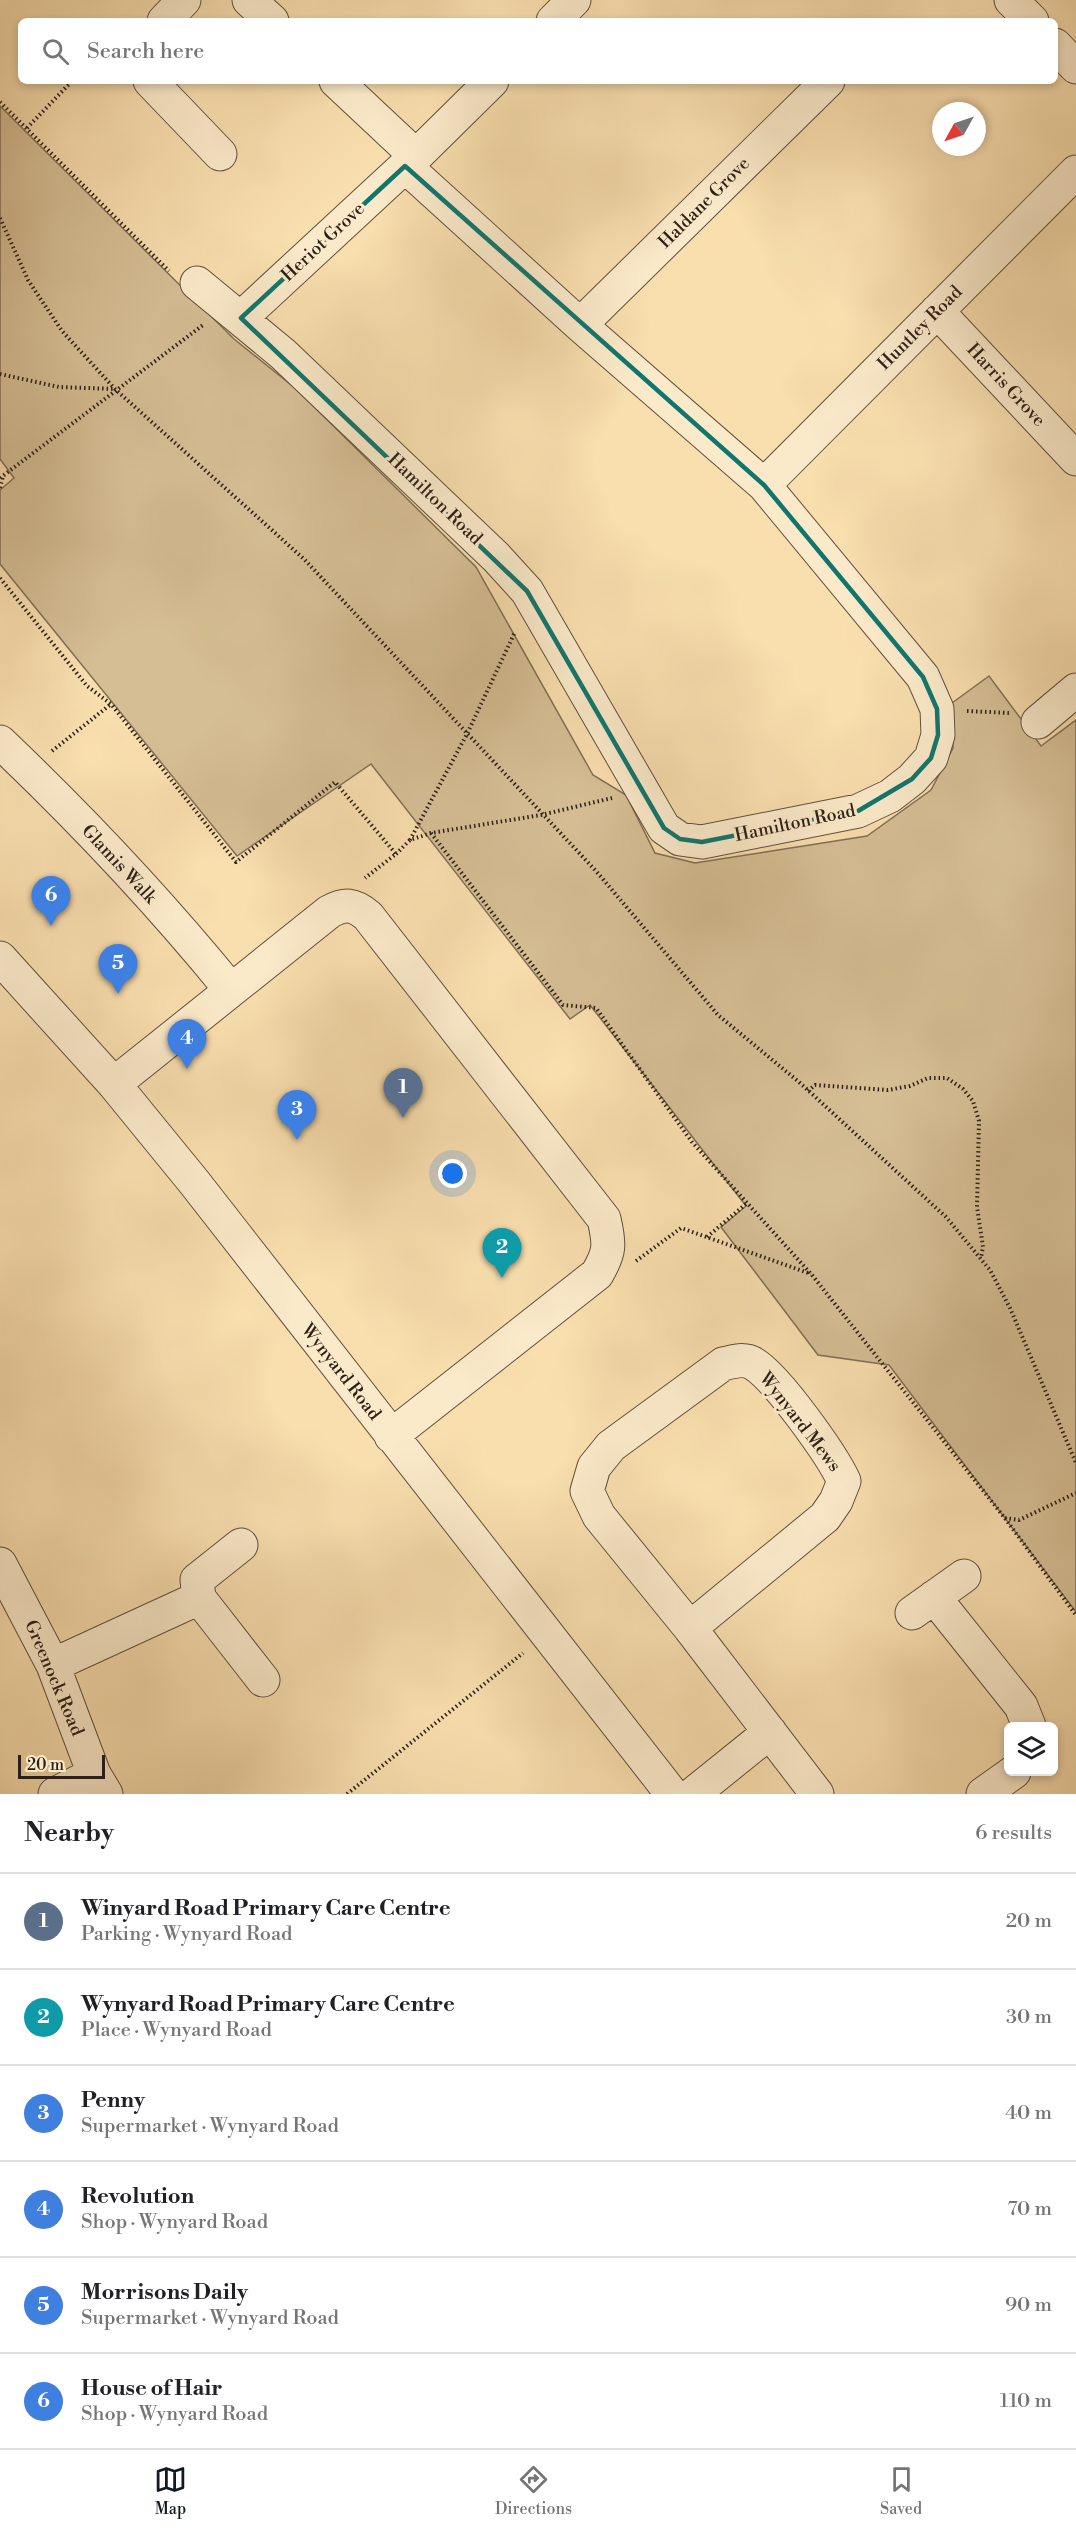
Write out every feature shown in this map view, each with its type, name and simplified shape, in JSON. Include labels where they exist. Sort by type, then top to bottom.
[{"type":"street","points":[[167,18],[184,0]]},
{"type":"street","points":[[249,0],[269,18]]},
{"type":"street","points":[[556,18],[574,0]]},
{"type":"street","points":[[1058,48],[1076,67]]},
{"type":"street","points":[[153,84],[220,154]]},
{"type":"street","points":[[339,84],[410,161]]},
{"type":"street","name":"Heriot Grove","points":[[235,313],[410,161],[489,84]]},
{"type":"street","name":"Haldane Grove","points":[[580,326],[825,84]]},
{"type":"street","name":"Hamilton Road","points":[[197,283],[284,354],[496,557],[531,598],[664,828],[680,839],[702,842],[858,811],[890,796],[912,779],[931,758],[938,735],[937,709],[923,678],[764,485],[580,326],[410,161]]},
{"type":"street","name":"Huntley Road","points":[[764,485],[1076,172]]},
{"type":"street","name":"Harris Grove","points":[[937,311],[1076,459]]},
{"type":"street","points":[[1042,718],[1076,690]]},
{"type":"street","name":"Glamis Walk","points":[[0,742],[29,769],[140,886],[231,990]]},
{"type":"street","points":[[114,1084],[329,912],[342,904],[357,906],[368,916],[604,1219],[609,1239],[608,1255],[597,1274],[392,1436]]},
{"type":"street","name":"Wynyard Road","points":[[0,958],[114,1084],[194,1182],[672,1794]]},
{"type":"street","name":"Wynyard Mews","points":[[690,1628],[825,1517],[836,1501],[844,1481],[834,1461],[768,1375],[753,1363],[739,1360],[723,1364],[611,1446],[594,1467],[587,1491],[599,1516],[690,1628],[817,1794]]},
{"type":"street","points":[[241,1545],[197,1580],[199,1598],[263,1680]]},
{"type":"street","name":"Greenock Road","points":[[0,1564],[53,1665],[100,1784]]},
{"type":"street","points":[[964,1576],[923,1605],[1021,1706],[1027,1722]]},
{"type":"street","points":[[53,1665],[199,1598]]},
{"type":"street","points":[[693,1794],[770,1732]]},
{"type":"street","points":[[983,1794],[1008,1776]]},
{"type":"street","points":[[55,1794],[100,1784]]},
{"type":"path","points":[[27,128],[69,84]]},
{"type":"path","points":[[0,102],[176,278],[197,283]]},
{"type":"path","points":[[0,218],[28,280],[62,331],[116,389],[304,559],[596,871],[718,1015],[808,1091],[946,1217],[990,1270],[1010,1308],[1076,1463]]},
{"type":"path","points":[[0,488],[2,477],[116,389],[235,313]]},
{"type":"path","points":[[0,374],[59,387],[116,389]]},
{"type":"path","points":[[0,578],[87,686],[111,704],[236,862],[335,782],[396,854]]},
{"type":"path","points":[[346,905],[348,892],[410,840],[467,734],[531,598]]},
{"type":"path","points":[[29,769],[111,704]]},
{"type":"path","points":[[937,709],[1042,718]]},
{"type":"path","points":[[410,840],[431,833],[542,814],[642,791]]},
{"type":"path","points":[[431,833],[563,1005],[596,1008],[692,1142],[812,1275],[1004,1517],[1076,1615]]},
{"type":"path","points":[[808,1091],[815,1084],[888,1090],[910,1086],[928,1078],[947,1078],[963,1089],[973,1101],[979,1121],[977,1207],[983,1247],[981,1259]]},
{"type":"path","points":[[706,1237],[747,1203]]},
{"type":"path","points":[[605,1260],[630,1266],[681,1228],[812,1275]]},
{"type":"path","points":[[1004,1517],[1018,1520],[1076,1493]]},
{"type":"path","points":[[347,1794],[547,1634]]},
{"type":"highlighted area","points":[[405,166],[764,485],[923,677],[937,709],[938,735],[931,758],[912,779],[858,811],[702,842],[680,839],[664,828],[527,591],[241,318]]},
{"type":"shaded area","points":[[0,106],[234,339],[295,388],[476,567],[593,775],[626,795],[655,853],[695,863],[867,836],[931,790],[953,748],[952,703],[989,676],[1041,746],[1076,720],[1076,1612],[889,1365],[818,1355],[721,1227],[746,1206],[590,1005],[570,1019],[371,764],[237,856],[0,564],[0,490],[14,478],[0,459]]},
{"type":"place","name":"House of Hair","points":[[51,926]]},
{"type":"place","name":"Morrisons Daily","points":[[118,994]]},
{"type":"place","name":"Revolution","points":[[187,1069]]},
{"type":"place","name":"Winyard Road Primary Care Centre","points":[[403,1118]]},
{"type":"place","name":"Penny","points":[[297,1140]]},
{"type":"place","name":"Wynyard Road Primary Care Centre","points":[[502,1278]]}]
